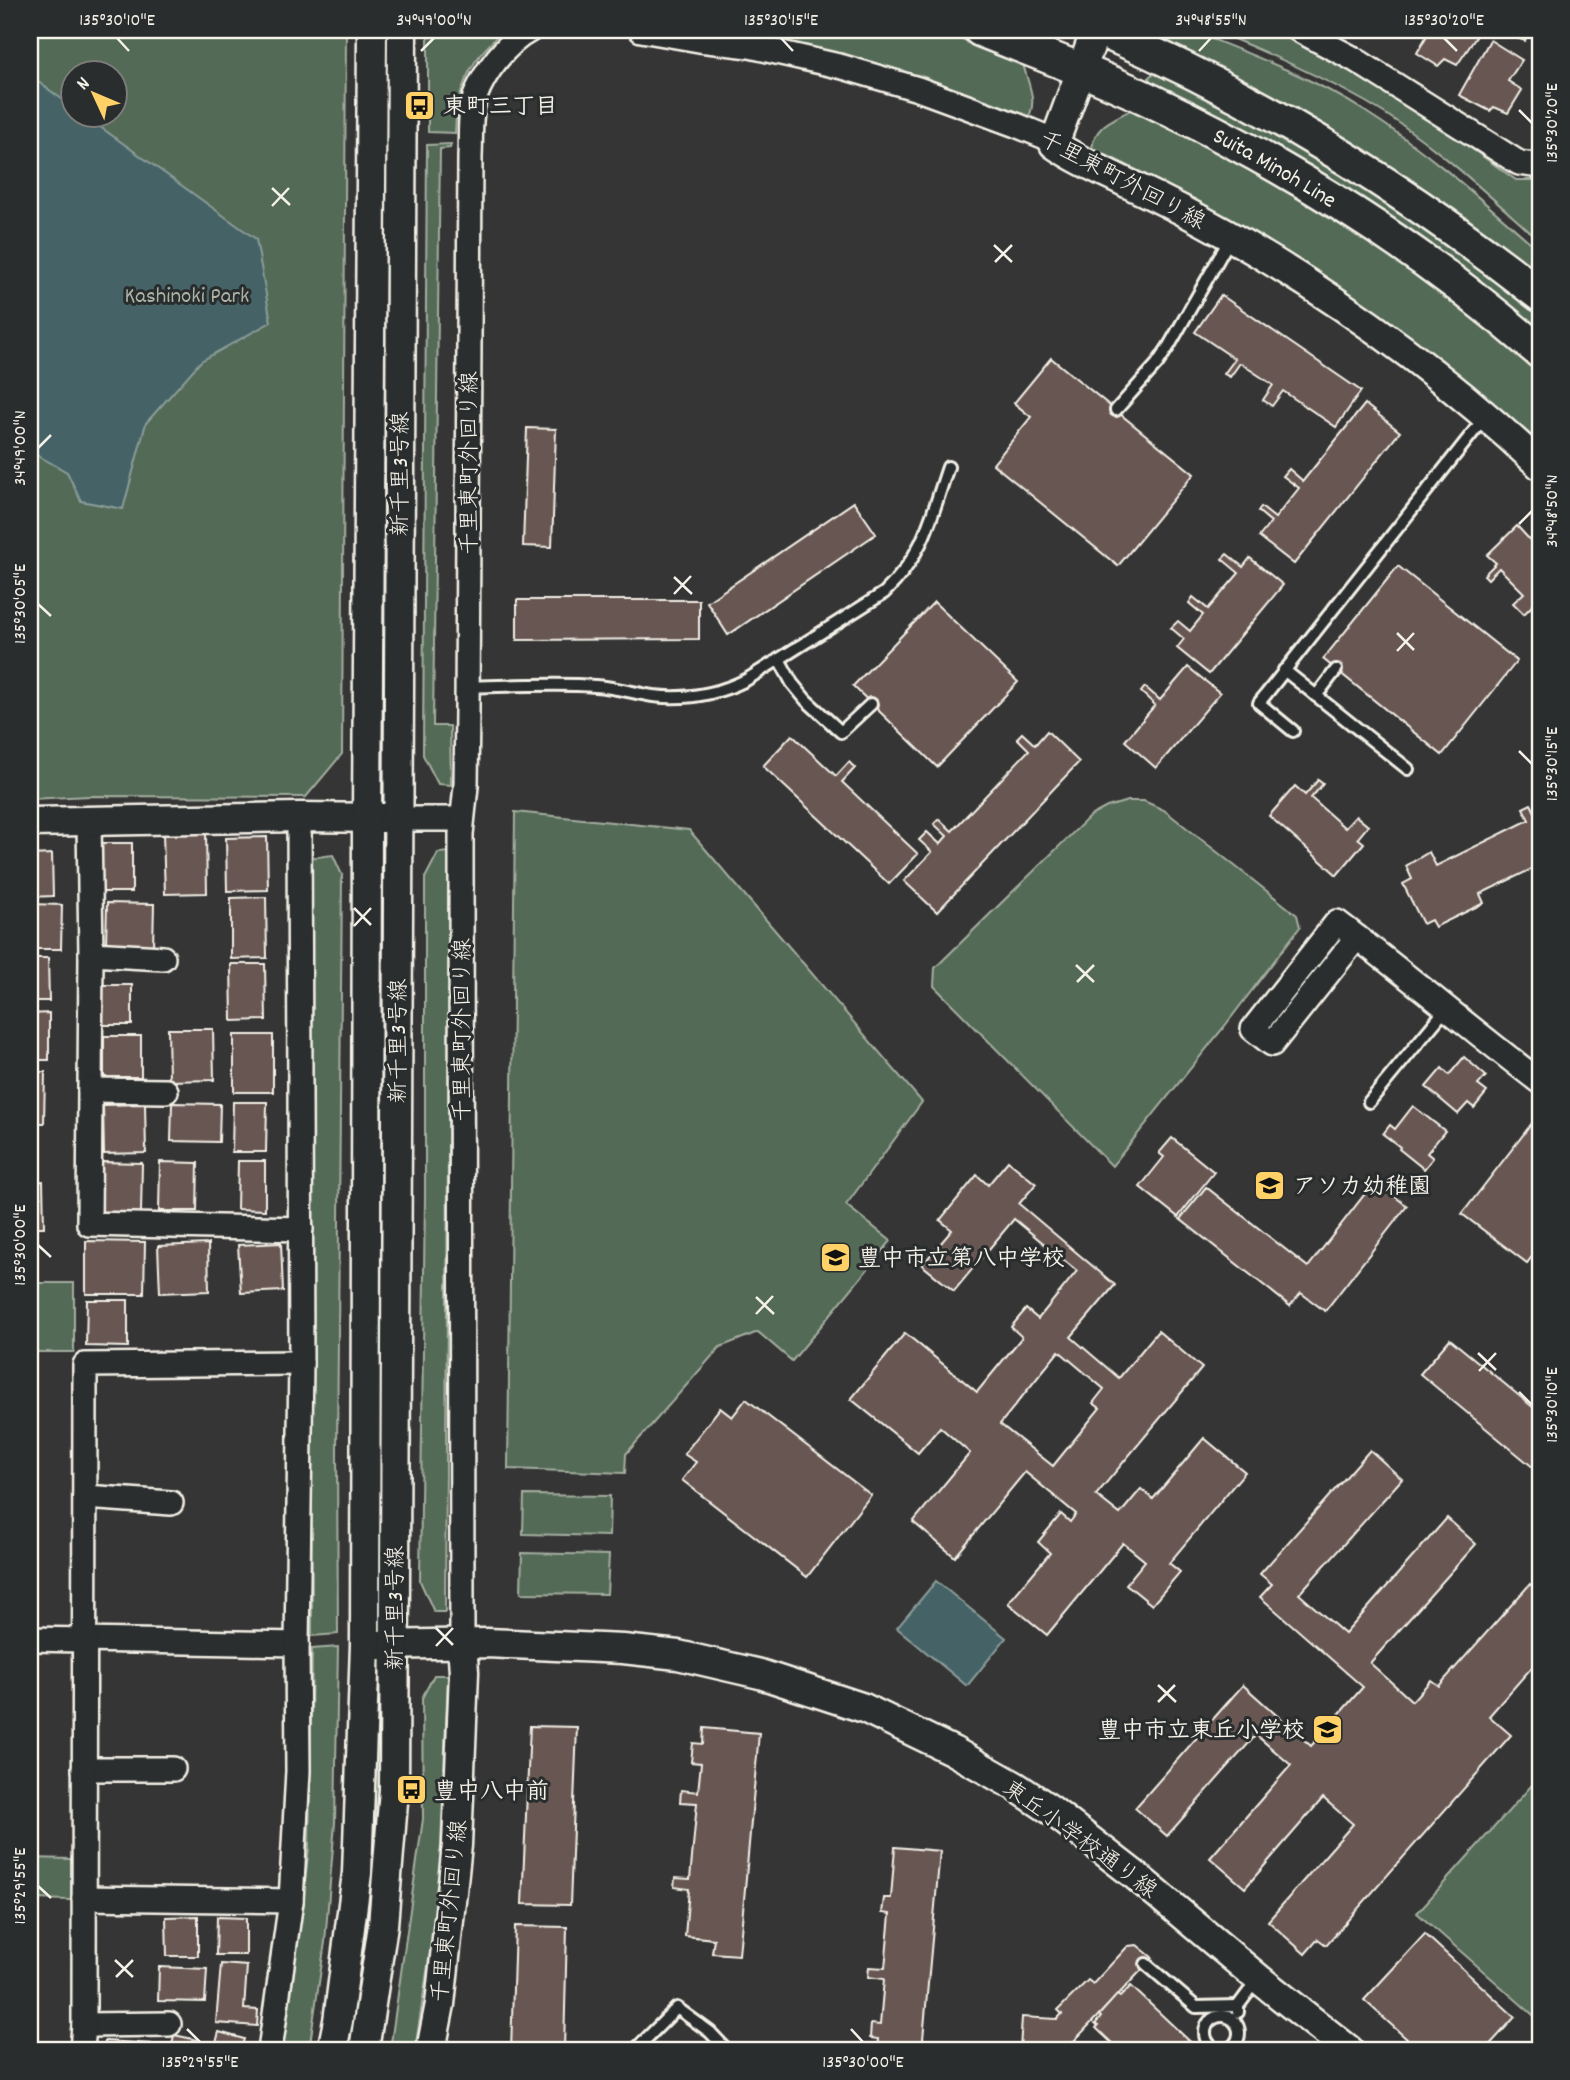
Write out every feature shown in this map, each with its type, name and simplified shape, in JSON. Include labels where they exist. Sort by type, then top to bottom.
[{"type":"main road","name":"Suita Minoh Line","points":[[980,30],[1082,70],[1202,126],[1311,186],[1417,256],[1505,322],[1540,352]]},
{"type":"main road","name":"Suita Minoh Line","points":[[1098,30],[1152,52],[1321,142],[1441,220],[1540,295]]},
{"type":"street","name":"新千里3号線","points":[[332,2050],[357,1873],[365,1645],[372,30]]},
{"type":"street","name":"新千里3号線","points":[[364,2050],[383,1926],[394,1790],[402,30]]},
{"type":"street","name":"千里東町外回り線","points":[[431,2050],[440,2004],[457,1846],[464,1672],[461,819],[466,786],[471,117],[476,96],[486,76],[509,47],[530,30]]},
{"type":"street","name":"千里東町外回り線","points":[[641,30],[750,46],[843,67],[918,89],[1048,138],[1079,160],[1168,202],[1231,237],[1333,300],[1487,416],[1540,465]]},
{"type":"street","points":[[1054,144],[1098,30]]},
{"type":"street","points":[[1299,30],[1354,59],[1514,161],[1540,166]]},
{"type":"street","points":[[270,2050],[291,1901],[298,1771],[301,1363],[299,817]]},
{"type":"street","points":[[30,822],[299,817],[461,819]]},
{"type":"street","points":[[89,821],[89,1224],[301,1229]]},
{"type":"street","points":[[1357,937],[1272,1044],[1253,1029],[1337,922],[1357,937],[1540,1083]]},
{"type":"street","points":[[91,954],[163,958]]},
{"type":"street","points":[[1290,982],[1309,998]]},
{"type":"street","points":[[90,1090],[166,1091]]},
{"type":"street","points":[[82,2050],[85,1365],[301,1363]]},
{"type":"street","points":[[85,1497],[171,1503]]},
{"type":"street","points":[[30,1639],[297,1644]]},
{"type":"street","name":"東丘小学校通り線","points":[[365,1645],[462,1643],[623,1649],[678,1655],[760,1674],[864,1708],[953,1751],[1051,1810],[1349,2050]]},
{"type":"street","points":[[84,1769],[173,1769]]},
{"type":"street","points":[[84,1898],[291,1901]]},
{"type":"street","points":[[84,2025],[169,2024]]},
{"type":"lane","points":[[1116,410],[1157,364],[1169,346],[1231,237]]},
{"type":"lane","points":[[1293,731],[1259,703],[1487,416]]},
{"type":"lane","points":[[467,687],[597,686],[680,698],[725,690],[746,680],[884,593],[903,574],[920,547],[948,467]]},
{"type":"lane","points":[[779,659],[792,683],[841,732],[871,704]]},
{"type":"lane","points":[[1284,670],[1408,769]]},
{"type":"lane","points":[[1317,696],[1336,670]]},
{"type":"lane","points":[[1369,1102],[1446,1009]]},
{"type":"lane","points":[[1146,1964],[1196,2007],[1206,2036],[1213,2047],[1226,2050],[1237,2042],[1238,2006],[1259,1979]]},
{"type":"lane","points":[[1196,2007],[1238,2006]]},
{"type":"lane","points":[[635,2050],[677,2008],[710,2032],[727,2050]]},
{"type":"lane","points":[[1206,2036],[1208,2023],[1219,2016],[1232,2018],[1239,2029]]},
{"type":"green space","name":"Kashinoki Park","points":[[30,30],[346,30],[342,754],[306,797],[90,796],[30,799]]},
{"type":"green space","points":[[383,30],[390,30],[387,752],[384,755],[380,754]]},
{"type":"green space","points":[[428,30],[500,30],[482,52],[464,82],[455,133],[428,132]]},
{"type":"green space","points":[[719,30],[934,30],[1023,63],[1032,107],[1026,121],[747,35]]},
{"type":"green space","points":[[1212,30],[1272,30],[1347,70],[1437,124],[1516,180],[1540,180],[1540,241],[1456,167],[1390,117],[1309,72]]},
{"type":"green space","points":[[1185,31],[1197,33],[1305,78],[1389,127],[1456,178],[1540,251],[1540,277],[1343,139],[1264,92],[1166,43],[1168,35]]},
{"type":"green space","points":[[1155,72],[1227,106],[1379,195],[1517,295],[1540,315],[1540,333],[1150,83],[1149,77]]},
{"type":"green space","points":[[1134,108],[1270,180],[1369,240],[1437,288],[1540,370],[1540,444],[1435,357],[1327,280],[1213,211],[1092,148],[1101,128]]},
{"type":"green space","points":[[451,144],[450,148],[440,149],[433,726],[450,726],[451,785],[438,784],[423,755],[427,145]]},
{"type":"green space","points":[[1128,801],[1144,801],[1164,810],[1297,915],[1300,927],[1112,1166],[934,986],[935,968],[1090,816],[1107,807]]},
{"type":"green space","points":[[515,812],[689,830],[922,1102],[846,1205],[891,1241],[792,1361],[758,1332],[720,1347],[626,1454],[625,1473],[508,1469]]},
{"type":"green space","points":[[450,852],[445,1612],[434,1612],[420,1581],[425,1196],[425,878],[438,853]]},
{"type":"green space","points":[[333,855],[342,875],[338,1634],[312,1636],[309,858]]},
{"type":"green space","points":[[379,877],[386,878],[382,1582],[379,1584],[376,1583]]},
{"type":"green space","points":[[30,1283],[74,1283],[74,1352],[30,1352]]},
{"type":"green space","points":[[524,1495],[610,1496],[609,1536],[523,1534]]},
{"type":"green space","points":[[522,1553],[609,1555],[607,1594],[521,1593]]},
{"type":"green space","points":[[338,1647],[335,1823],[325,1942],[309,2050],[279,2050],[291,1995],[309,1848],[312,1649]]},
{"type":"green space","points":[[434,1675],[448,1675],[439,1894],[415,2050],[390,2050],[423,1819],[422,1698]]},
{"type":"green space","points":[[377,1703],[381,1704],[381,1801],[366,1963],[350,2050],[343,2050],[375,1707]]},
{"type":"green space","points":[[1540,1776],[1540,2021],[1417,1913]]},
{"type":"green space","points":[[30,1858],[71,1859],[71,1900],[30,1899]]},
{"type":"water","points":[[30,76],[60,98],[60,130],[104,130],[256,239],[271,322],[201,361],[146,423],[123,509],[81,501],[67,472],[33,453],[30,454]]},
{"type":"water","points":[[936,1581],[1006,1638],[967,1686],[897,1628]]},
{"type":"building","points":[[1430,30],[1464,30],[1476,37],[1457,65],[1445,59],[1438,66],[1417,53]]},
{"type":"building","points":[[1494,30],[1528,30],[1525,41]]},
{"type":"building","points":[[1490,40],[1522,60],[1508,81],[1522,90],[1508,113],[1494,107],[1490,111],[1459,95]]},
{"type":"building","points":[[1221,295],[1361,391],[1336,427],[1283,391],[1272,406],[1263,400],[1273,385],[1240,363],[1230,377],[1224,374],[1235,359],[1195,332]]},
{"type":"building","points":[[1051,358],[1194,474],[1118,566],[993,464],[1031,417],[1014,403]]},
{"type":"building","points":[[1365,404],[1400,432],[1294,564],[1259,537],[1271,522],[1258,511],[1261,507],[1275,518],[1299,488],[1283,476],[1289,469],[1303,481]]},
{"type":"building","points":[[527,428],[556,429],[552,547],[523,546]]},
{"type":"building","points":[[854,502],[876,534],[728,635],[707,602]]},
{"type":"building","points":[[1517,526],[1540,551],[1540,612],[1533,605],[1524,614],[1513,603],[1524,593],[1499,568],[1488,579],[1484,575],[1496,563],[1487,555]]},
{"type":"building","points":[[1227,554],[1243,567],[1250,558],[1283,585],[1209,674],[1177,648],[1184,639],[1171,628],[1178,621],[1190,631],[1203,615],[1189,603],[1193,597],[1208,609],[1239,573],[1222,559]]},
{"type":"building","points":[[1398,566],[1517,661],[1442,755],[1323,659]]},
{"type":"building","points":[[517,600],[699,600],[699,639],[517,640]]},
{"type":"building","points":[[934,602],[1018,682],[937,767],[853,686]]},
{"type":"building","points":[[1188,667],[1220,693],[1156,768],[1125,741],[1155,705],[1141,692],[1145,687],[1160,700]]},
{"type":"building","points":[[1047,731],[1079,762],[937,912],[904,881],[932,852],[919,840],[927,832],[940,844],[947,836],[934,824],[939,819],[952,831],[1029,750],[1017,738],[1022,733],[1035,745]]},
{"type":"building","points":[[792,735],[836,776],[849,762],[855,768],[842,782],[918,854],[889,884],[763,766]]},
{"type":"building","points":[[1318,780],[1323,784],[1311,798],[1345,828],[1356,816],[1368,826],[1358,838],[1364,843],[1337,875],[1269,816],[1295,786],[1305,795]]},
{"type":"building","points":[[1531,804],[1537,816],[1540,815],[1540,865],[1480,894],[1484,903],[1435,927],[1431,920],[1423,924],[1403,884],[1412,879],[1406,866],[1429,852],[1436,866],[1529,820],[1523,808]]},
{"type":"building","points":[[206,833],[207,893],[165,894],[163,834]]},
{"type":"building","points":[[267,837],[268,890],[227,891],[226,838]]},
{"type":"building","points":[[101,843],[132,843],[132,892],[101,892]]},
{"type":"building","points":[[52,854],[53,896],[30,897],[30,855]]},
{"type":"building","points":[[266,897],[267,958],[231,959],[231,898]]},
{"type":"building","points":[[107,903],[154,904],[153,947],[106,946]]},
{"type":"building","points":[[30,904],[62,905],[61,949],[30,949]]},
{"type":"building","points":[[30,958],[48,958],[49,1001],[30,1001]]},
{"type":"building","points":[[231,964],[265,964],[266,1020],[232,1021]]},
{"type":"building","points":[[98,985],[132,985],[132,1025],[98,1025]]},
{"type":"building","points":[[49,1013],[49,1060],[30,1060],[30,1014]]},
{"type":"building","points":[[168,1029],[213,1029],[214,1080],[169,1081]]},
{"type":"building","points":[[234,1035],[273,1035],[273,1092],[234,1092]]},
{"type":"building","points":[[104,1036],[141,1036],[141,1077],[104,1077]]},
{"type":"building","points":[[1464,1057],[1486,1076],[1478,1085],[1487,1092],[1474,1108],[1468,1103],[1458,1114],[1426,1087],[1442,1068],[1449,1075]]},
{"type":"building","points":[[30,1072],[45,1072],[44,1123],[30,1123]]},
{"type":"building","points":[[233,1102],[267,1102],[266,1152],[232,1152]]},
{"type":"building","points":[[172,1103],[220,1104],[219,1142],[171,1141]]},
{"type":"building","points":[[145,1104],[146,1153],[104,1154],[103,1105]]},
{"type":"building","points":[[1413,1106],[1445,1131],[1427,1153],[1433,1158],[1424,1169],[1383,1134],[1390,1125],[1395,1129]]},
{"type":"building","points":[[1536,1118],[1540,1122],[1540,1246],[1527,1263],[1462,1214]]},
{"type":"building","points":[[30,1129],[37,1129],[37,1171],[30,1171]]},
{"type":"building","points":[[1172,1138],[1214,1172],[1178,1217],[1140,1187],[1164,1157],[1159,1153]]},
{"type":"building","points":[[238,1161],[265,1161],[265,1210],[237,1209]]},
{"type":"building","points":[[1008,1161],[1036,1184],[1019,1204],[1115,1285],[1071,1337],[1119,1378],[1158,1331],[1202,1368],[1096,1495],[1120,1514],[1141,1489],[1153,1499],[1204,1438],[1245,1472],[1169,1563],[1180,1572],[1152,1605],[1126,1584],[1145,1561],[1123,1543],[1047,1635],[1008,1603],[1050,1553],[1038,1542],[1061,1514],[1070,1522],[1076,1514],[1025,1472],[955,1557],[913,1522],[970,1453],[940,1427],[918,1453],[851,1399],[905,1333],[977,1392],[1022,1337],[1011,1327],[1026,1309],[1038,1319],[1077,1271],[1014,1219],[954,1291],[922,1265],[952,1230],[940,1220],[977,1175],[988,1185]],"holes":[[[1059,1351],[1104,1389],[1093,1403],[1100,1408],[1053,1466],[1000,1424]]]},
{"type":"building","points":[[101,1162],[142,1163],[141,1213],[100,1212]]},
{"type":"building","points":[[160,1162],[198,1163],[197,1211],[159,1211]]},
{"type":"building","points":[[43,1181],[44,1227],[30,1227],[30,1182]]},
{"type":"building","points":[[1375,1181],[1407,1206],[1325,1311],[1301,1293],[1290,1306],[1180,1219],[1206,1187],[1308,1267]]},
{"type":"building","points":[[86,1241],[145,1242],[144,1294],[86,1294]]},
{"type":"building","points":[[281,1243],[283,1291],[241,1293],[238,1245]]},
{"type":"building","points":[[208,1244],[209,1291],[160,1293],[158,1246]]},
{"type":"building","points":[[87,1300],[128,1300],[128,1347],[86,1346]]},
{"type":"building","points":[[1450,1339],[1540,1413],[1540,1473],[1420,1374]]},
{"type":"building","points":[[746,1399],[871,1495],[807,1577],[682,1480],[696,1462],[684,1454],[720,1408],[732,1417]]},
{"type":"building","points":[[1370,1450],[1402,1479],[1299,1594],[1345,1634],[1447,1518],[1476,1544],[1370,1663],[1412,1701],[1431,1680],[1439,1686],[1530,1584],[1540,1594],[1540,1658],[1489,1716],[1511,1735],[1326,1945],[1318,1939],[1305,1954],[1268,1921],[1353,1824],[1323,1798],[1245,1888],[1210,1858],[1291,1765],[1256,1735],[1167,1836],[1135,1808],[1243,1685],[1311,1746],[1363,1687],[1260,1597],[1272,1584],[1260,1574]]},
{"type":"building","points":[[530,1726],[577,1727],[570,1905],[522,1904]]},
{"type":"building","points":[[704,1728],[759,1733],[739,1955],[712,1953],[714,1939],[685,1936],[689,1889],[674,1887],[675,1878],[690,1879],[697,1803],[680,1802],[681,1790],[698,1792],[701,1763],[691,1762],[693,1743],[703,1744]]},
{"type":"building","points":[[895,1847],[940,1851],[922,2050],[877,2050],[878,2039],[870,2038],[871,2024],[880,2025],[884,1979],[868,1977],[869,1967],[885,1968],[890,1914],[882,1913],[884,1898],[891,1898]]},
{"type":"building","points":[[198,1916],[198,1956],[167,1956],[166,1917]]},
{"type":"building","points":[[217,1917],[246,1918],[246,1955],[216,1955]]},
{"type":"building","points":[[515,1926],[567,1927],[564,2050],[511,2050]]},
{"type":"building","points":[[1425,1934],[1515,2017],[1485,2050],[1419,2050],[1364,2000]]},
{"type":"building","points":[[1137,1945],[1153,1958],[1074,2041],[1083,2050],[1020,2050],[1022,2017],[1057,2019],[1062,2014],[1058,2010],[1088,1980],[1093,1984],[1128,1946]]},
{"type":"building","points":[[221,1964],[247,1966],[244,2009],[258,2010],[257,2026],[216,2023]]},
{"type":"building","points":[[159,1967],[207,1969],[205,2002],[158,2001]]},
{"type":"building","points":[[1131,1986],[1199,2050],[1110,2050],[1114,2045],[1095,2024],[1101,2017],[1099,2015],[1117,1995],[1120,1997]]},
{"type":"building","points":[[219,2032],[244,2039],[241,2050],[214,2050]]},
{"type":"building","points":[[174,2035],[198,2040],[196,2050],[171,2050]]},
{"type":"building","points":[[105,2041],[151,2044],[150,2050],[104,2050]]},
{"type":"place","name":"東町三丁目","points":[[420,105]]},
{"type":"place","name":"アソカ幼稚園","points":[[1270,1185]]},
{"type":"place","name":"豊中市立第八中学校","points":[[835,1257]]},
{"type":"place","name":"豊中市立東丘小学校","points":[[1328,1729]]},
{"type":"place","name":"豊中八中前","points":[[411,1790]]}]
